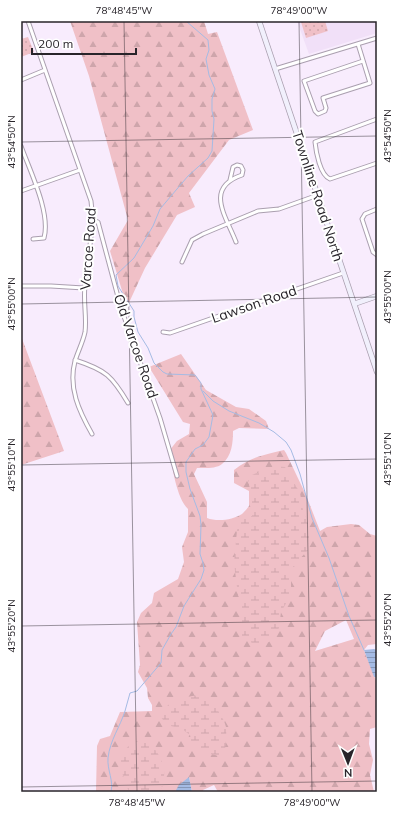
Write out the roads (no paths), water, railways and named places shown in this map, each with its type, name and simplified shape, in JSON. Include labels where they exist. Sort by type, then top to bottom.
[{"type":"main road","name":"Townline Road North","points":[[259,21],[377,372]]},
{"type":"main road","points":[[354,304],[377,296]]},
{"type":"street","name":"Varcoe Road","points":[[28,21],[90,197],[92,220],[84,288],[85,331],[75,360],[73,375],[74,393],[82,416],[92,434]]},
{"type":"street","points":[[275,69],[377,38]]},
{"type":"street","points":[[358,44],[370,83],[323,98],[326,108],[325,111],[318,114],[315,111],[304,81],[363,61]]},
{"type":"street","points":[[21,80],[46,70]]},
{"type":"street","points":[[377,119],[315,142],[320,164],[326,177],[330,179],[377,163]]},
{"type":"street","points":[[21,146],[45,214],[46,232],[44,238],[33,239]]},
{"type":"street","points":[[230,180],[242,175],[243,170],[241,166],[237,165],[233,167],[230,180],[221,191],[220,196],[222,207],[236,242]]},
{"type":"street","points":[[21,191],[80,170]]},
{"type":"street","points":[[182,262],[192,240],[202,234],[258,211],[279,209],[318,195]]},
{"type":"street","points":[[377,209],[363,216],[362,223],[373,252],[377,255]]},
{"type":"street","name":"Old Varcoe Road","points":[[92,220],[98,222],[100,227],[122,308],[160,418],[177,476]]},
{"type":"street","name":"Lawson Road","points":[[163,332],[170,333],[343,273]]},
{"type":"street","points":[[21,286],[84,288]]},
{"type":"street","points":[[75,360],[98,368],[106,373],[119,387],[128,403]]},
{"type":"water","points":[[364,650],[377,650],[377,677],[374,677]]},
{"type":"water","points":[[189,777],[192,792],[177,792],[176,790],[179,785]]},
{"type":"waterway","points":[[111,792],[112,784],[108,762],[109,751],[126,709],[130,693],[137,691],[161,663],[162,650],[176,627],[184,606],[201,579],[204,570],[200,554],[200,516],[190,489],[186,472],[186,462],[195,449],[203,445],[209,437],[213,415],[201,389],[201,383],[195,375],[167,374],[154,363],[148,348],[138,332],[134,311],[118,286],[116,275],[134,258],[153,226],[160,209],[188,176],[208,158],[212,151],[214,119],[212,99],[215,89],[209,75],[206,59],[209,50],[208,40],[186,21]]},
{"type":"waterway","points":[[203,391],[213,401],[229,411],[259,423],[274,432],[286,442],[291,450],[300,474],[312,518],[329,558],[349,616],[364,650]]}]
